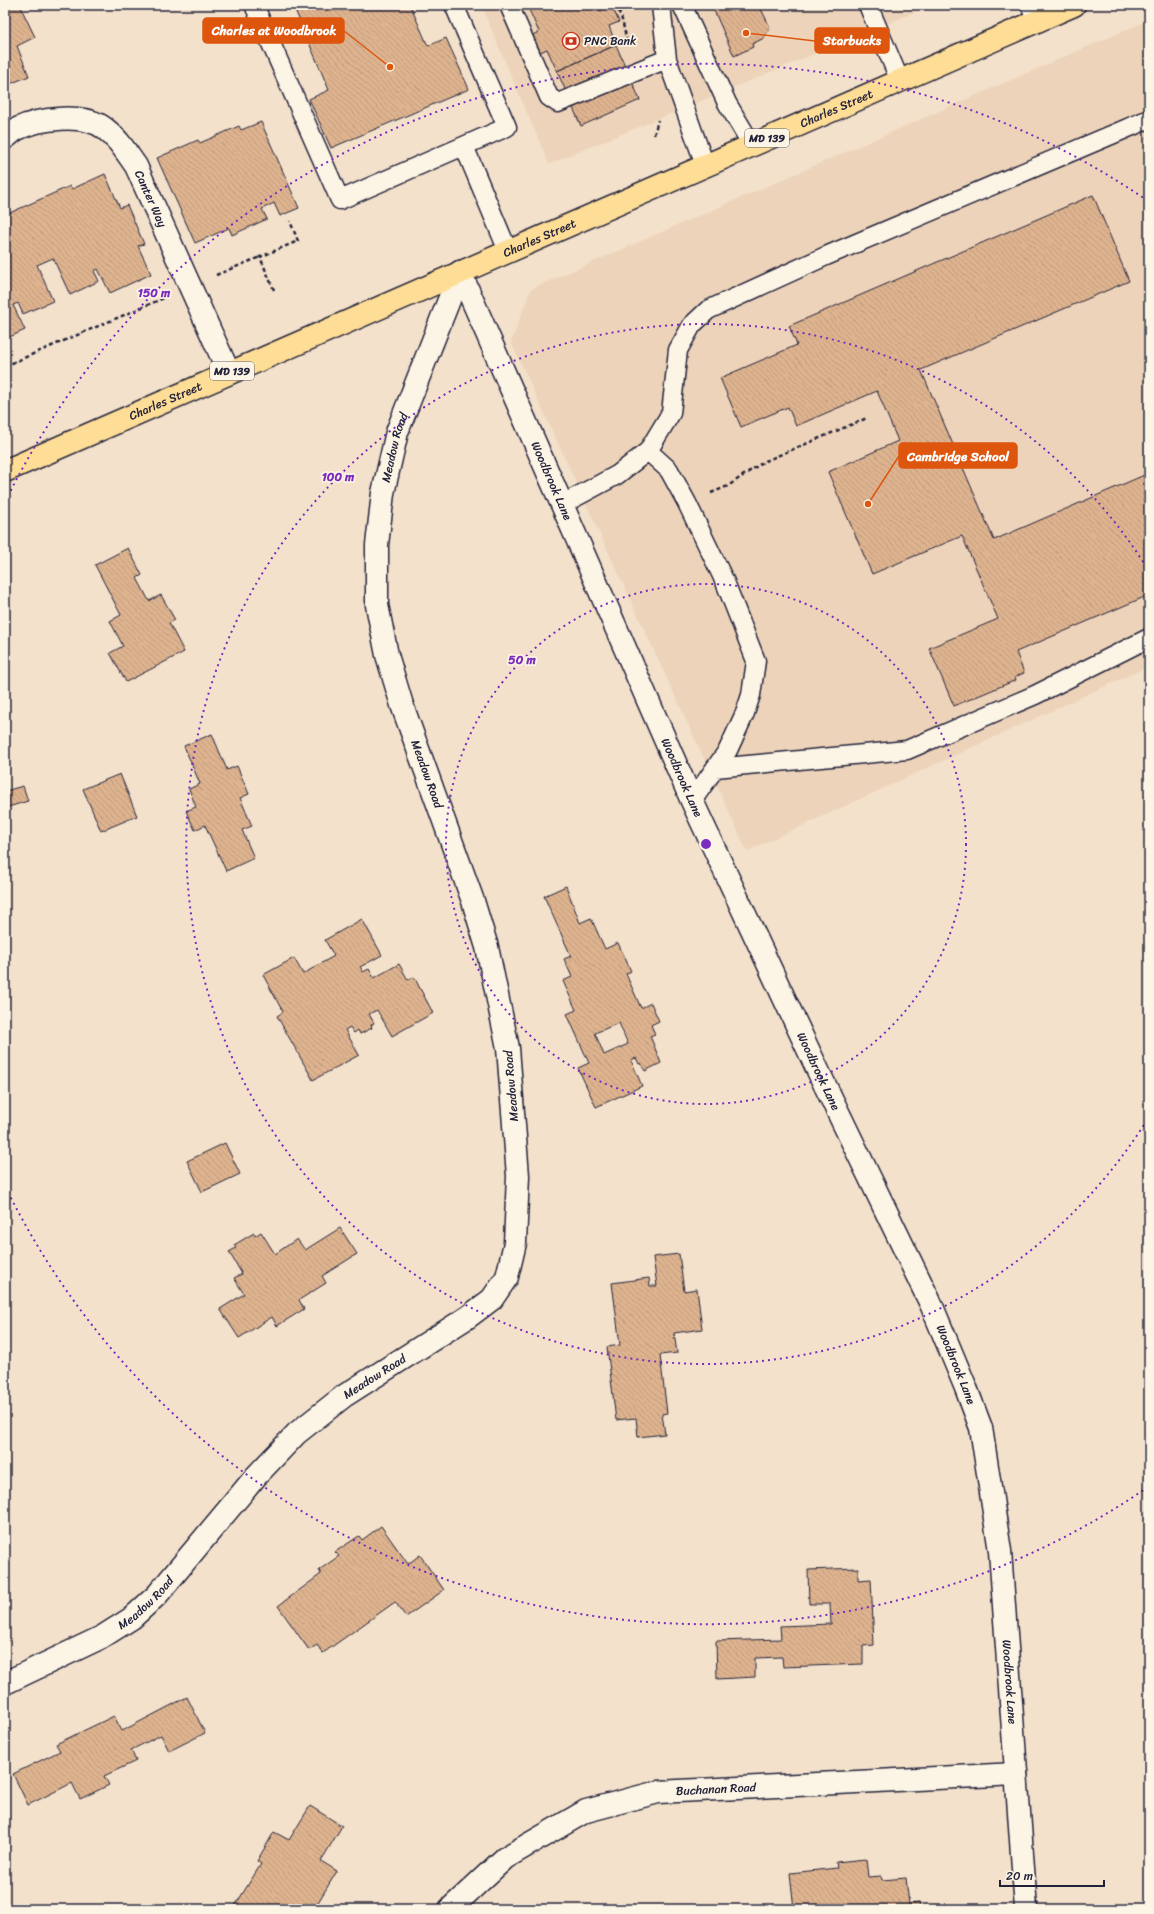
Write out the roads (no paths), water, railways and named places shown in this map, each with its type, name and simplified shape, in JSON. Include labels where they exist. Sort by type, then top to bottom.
[{"type":"main road","name":"Charles Street","points":[[5,471],[900,81],[1034,13],[1074,5]]},
{"type":"street","name":"Canter Way","points":[[5,138],[17,129],[45,121],[76,118],[103,127],[118,141],[136,166],[191,286],[228,373]]},
{"type":"street","name":"Woodbrook Lane","points":[[460,272],[692,801],[821,1077],[931,1304],[981,1428],[1000,1551],[1026,1909]]},
{"type":"street","name":"Meadow Road","points":[[5,1684],[102,1637],[132,1618],[157,1595],[257,1475],[297,1433],[344,1396],[468,1317],[492,1299],[507,1277],[515,1243],[518,1176],[508,1048],[504,1026],[487,947],[475,909],[402,705],[388,655],[377,605],[377,545],[383,493],[397,432],[460,272]]},
{"type":"street","name":"Buchanan Road","points":[[450,1909],[505,1858],[586,1812],[658,1792],[1016,1774]]},
{"type":"lane","points":[[254,5],[340,200],[507,126],[454,5]]},
{"type":"lane","points":[[509,5],[549,97],[558,103],[667,59]]},
{"type":"lane","points":[[661,5],[667,59],[705,165]]},
{"type":"lane","points":[[682,5],[727,103],[752,145]]},
{"type":"lane","points":[[868,5],[900,81]]},
{"type":"lane","points":[[561,505],[617,475],[648,450],[671,413],[678,350],[692,324],[708,310],[826,256],[1149,119]]},
{"type":"lane","points":[[464,146],[508,251]]},
{"type":"lane","points":[[648,450],[669,470],[687,503],[725,582],[756,661],[752,695],[745,713],[728,750],[692,801]]},
{"type":"lane","points":[[715,768],[907,750],[1035,695],[1149,638]]},
{"type":"place","name":"Starbucks","points":[[746,33]]},
{"type":"place","name":"PNC Bank","points":[[571,41]]},
{"type":"place","name":"Charles at Woodbrook","points":[[390,67]]},
{"type":"place","name":"Cambridge School","points":[[868,504]]}]
